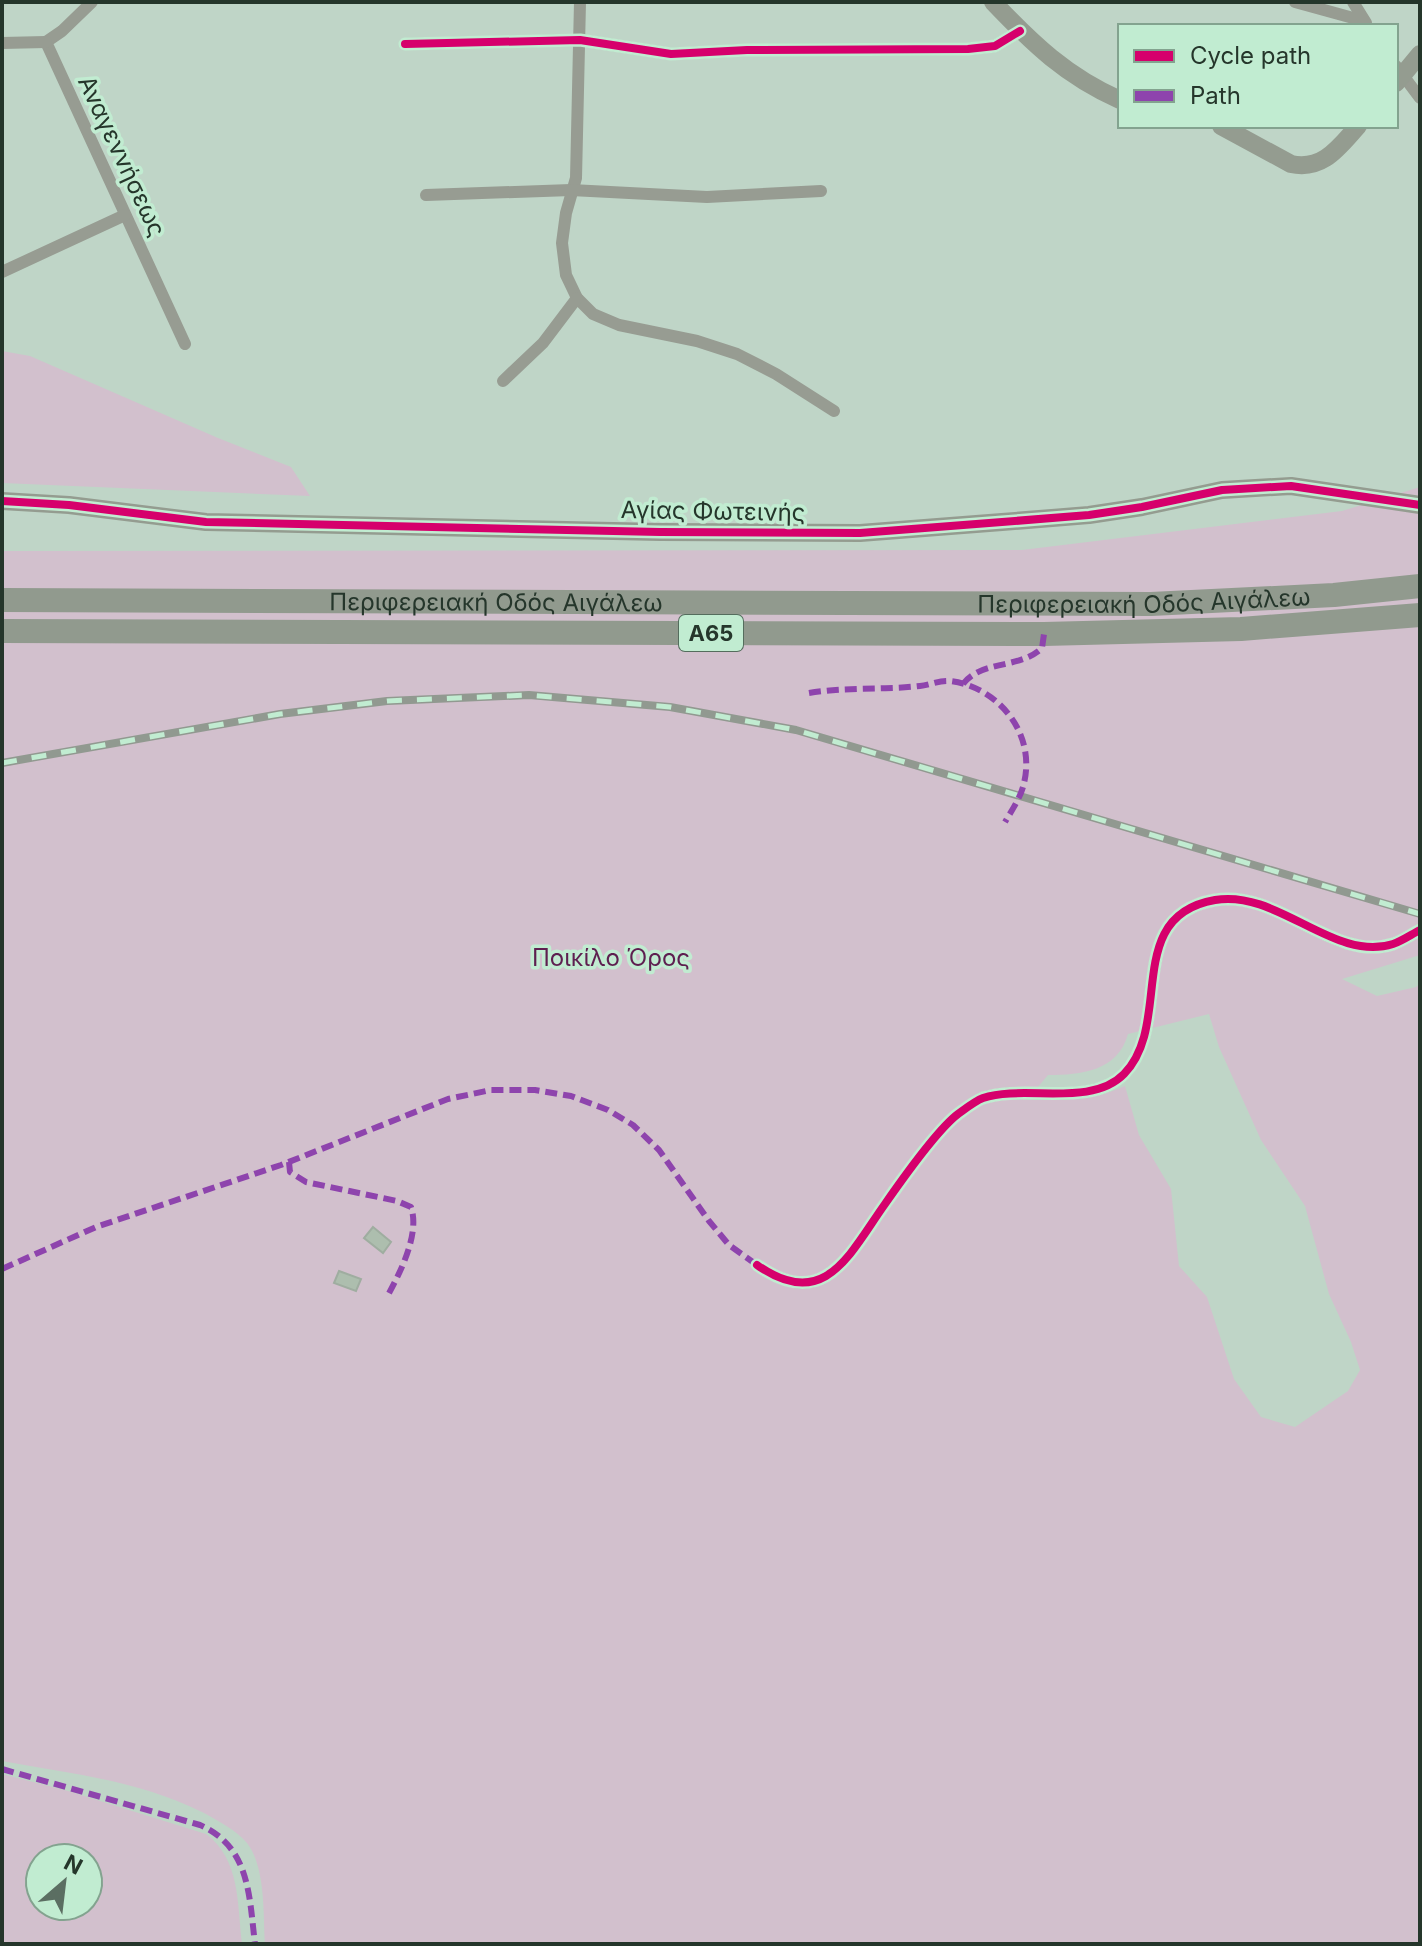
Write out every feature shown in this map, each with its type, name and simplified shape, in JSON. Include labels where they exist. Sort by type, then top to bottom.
[{"type":"highway","name":"Περιφερειακή Οδός Αιγάλεω","points":[[2,600],[1151,604],[1320,596],[1420,586]]},
{"type":"highway","name":"Περιφερειακή Οδός Αιγάλεω","points":[[2,631],[1044,634],[1241,629],[1420,615]]},
{"type":"street","points":[[2,43],[46,42],[92,2]]},
{"type":"street","points":[[580,2],[576,178],[562,243],[566,275],[577,298],[593,314],[619,325],[697,341],[737,354],[776,374],[834,411]]},
{"type":"street","points":[[993,2],[1054,63],[1086,85],[1118,99]]},
{"type":"street","points":[[1295,2],[1366,23]]},
{"type":"street","points":[[1353,2],[1366,23]]},
{"type":"street","points":[[405,44],[580,40],[671,54],[747,50],[968,49],[995,46],[1020,31]]},
{"type":"street","name":"Αναγεννήσεως","points":[[46,42],[185,344]]},
{"type":"street","points":[[1420,54],[1398,75],[1420,98]]},
{"type":"street","points":[[1225,128],[1291,164],[1304,167],[1318,164],[1334,153],[1356,128]]},
{"type":"street","points":[[426,195],[571,190],[707,197],[821,191]]},
{"type":"street","points":[[2,272],[125,215]]},
{"type":"street","points":[[503,381],[543,343],[577,298]]},
{"type":"street","name":"Αγίας Φωτεινής","points":[[2,501],[69,505],[206,522],[860,533],[1089,515],[1222,490],[1291,486],[1420,505]]},
{"type":"street","points":[[757,1265],[775,1279],[792,1284],[813,1282],[833,1272],[853,1253],[886,1203],[955,1116],[982,1098],[1008,1093],[1091,1090],[1107,1086],[1124,1074],[1143,1039],[1163,932],[1180,913],[1215,900],[1248,900],[1357,946],[1392,945],[1420,930]]},
{"type":"green space","points":[[2,351],[30,356],[291,467],[310,496],[2,483]]},
{"type":"green space","name":"Ποικίλο Όρος","points":[[1420,487],[1420,955],[1342,979],[1377,996],[1420,984],[1420,1944],[265,1944],[258,1865],[247,1843],[232,1830],[202,1812],[153,1792],[104,1779],[2,1761],[2,551],[1022,550],[1342,511]],"holes":[[[1209,1014],[1219,1047],[1261,1140],[1305,1206],[1329,1294],[1360,1370],[1348,1391],[1295,1427],[1261,1417],[1234,1379],[1207,1297],[1179,1266],[1171,1189],[1139,1135],[1125,1086],[1089,1097],[1027,1100],[1048,1075],[1085,1072],[1107,1063],[1116,1056],[1128,1034]]]},
{"type":"green space","points":[[2,1774],[206,1834],[226,1857],[231,1870],[238,1899],[242,1944],[2,1944]]},
{"type":"building","points":[[373,1227],[391,1242],[383,1253],[364,1238]]},
{"type":"building","points":[[339,1271],[361,1279],[356,1291],[334,1283]]},
{"type":"railway","points":[[2,763],[280,714],[387,701],[529,695],[670,707],[796,730],[1420,914]]},
{"type":"marked path","points":[[963,684],[980,671],[1033,655],[1042,648],[1044,634]]},
{"type":"marked path","points":[[809,693],[920,686],[946,681],[968,685],[984,693],[1010,716],[1024,747],[1024,783],[1005,822]]},
{"type":"marked path","points":[[2,1269],[96,1227],[281,1165],[448,1099],[491,1090],[535,1090],[571,1096],[608,1110],[633,1125],[659,1150],[729,1245],[757,1265]]},
{"type":"marked path","points":[[289,1162],[290,1172],[306,1182],[397,1201],[411,1207],[411,1240],[388,1295]]},
{"type":"marked path","points":[[2,1769],[200,1825],[216,1834],[229,1846],[244,1874],[255,1944]]},
{"type":"cycle path","points":[[405,44],[580,40],[671,54],[747,50],[968,49],[995,46],[1020,31]]},
{"type":"cycle path","points":[[2,501],[69,505],[206,522],[860,533],[1089,515],[1222,490],[1291,486],[1420,505]]},
{"type":"cycle path","points":[[757,1265],[781,1278],[801,1283],[818,1280],[833,1271],[860,1241],[940,1132],[958,1114],[980,1099],[999,1094],[1094,1090],[1124,1074],[1138,1053],[1146,1028],[1159,949],[1169,927],[1186,910],[1215,900],[1238,900],[1261,905],[1349,944],[1371,947],[1393,944],[1420,930]]}]
